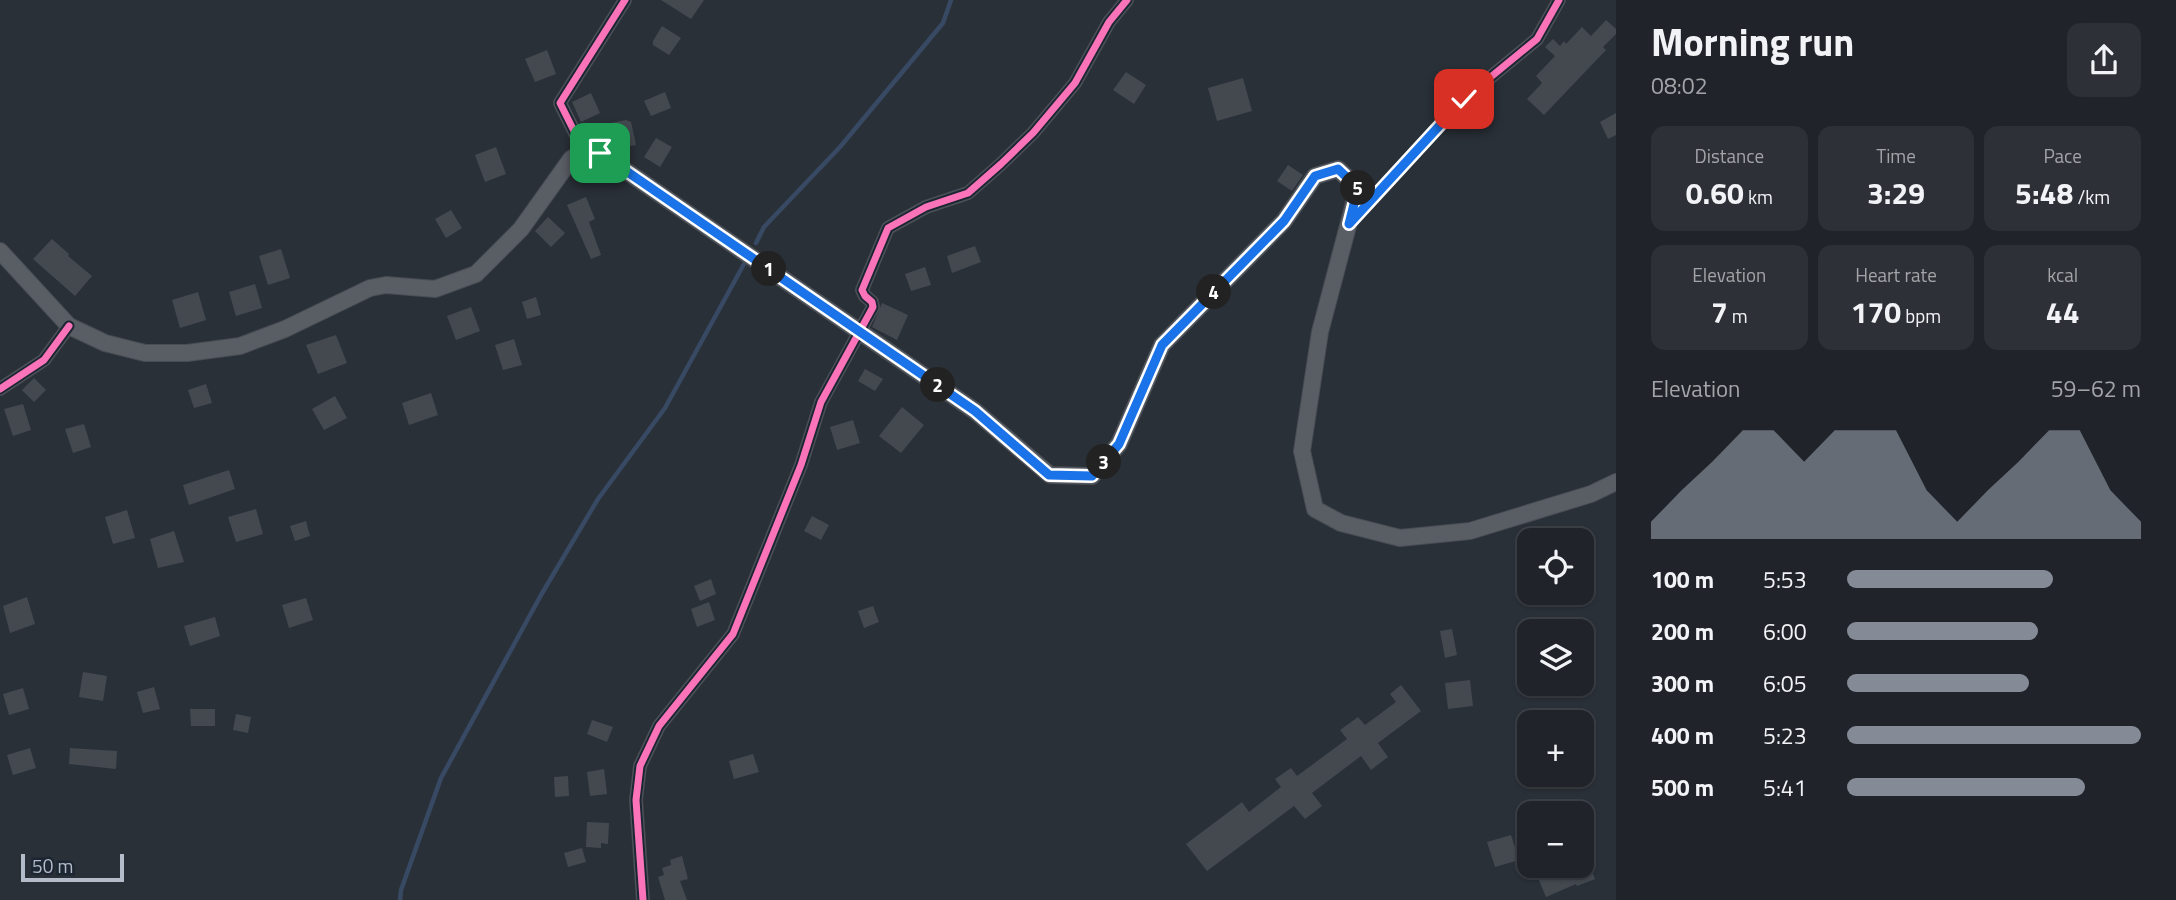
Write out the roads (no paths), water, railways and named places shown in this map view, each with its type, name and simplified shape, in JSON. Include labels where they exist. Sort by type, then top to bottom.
[{"type":"main road","points":[[0,251],[69,326],[106,343],[145,353],[187,353],[240,346],[285,329],[370,288],[386,285],[435,289],[476,274],[521,229],[571,159],[584,151],[600,153],[975,411],[1049,475],[1092,476],[1119,444],[1162,345],[1284,221],[1315,176],[1338,169],[1358,188],[1320,332],[1302,451],[1315,509],[1341,523],[1400,538],[1470,531],[1591,494],[1616,482]]},
{"type":"street","points":[[584,151],[560,103],[625,0]]},
{"type":"street","points":[[643,900],[636,800],[640,766],[659,726],[733,634],[801,465],[821,402],[873,307],[862,290],[888,228],[926,206],[968,193],[1001,164],[1033,133],[1075,83],[1109,22],[1127,0]]},
{"type":"street","points":[[1349,224],[1464,99],[1537,39],[1559,0]]},
{"type":"street","points":[[0,389],[44,360],[69,326]]},
{"type":"waterway","points":[[756,243],[764,227],[840,147],[943,23],[951,0]]},
{"type":"waterway","points":[[400,900],[401,890],[441,778],[541,595],[598,499],[665,408],[744,264]]}]
